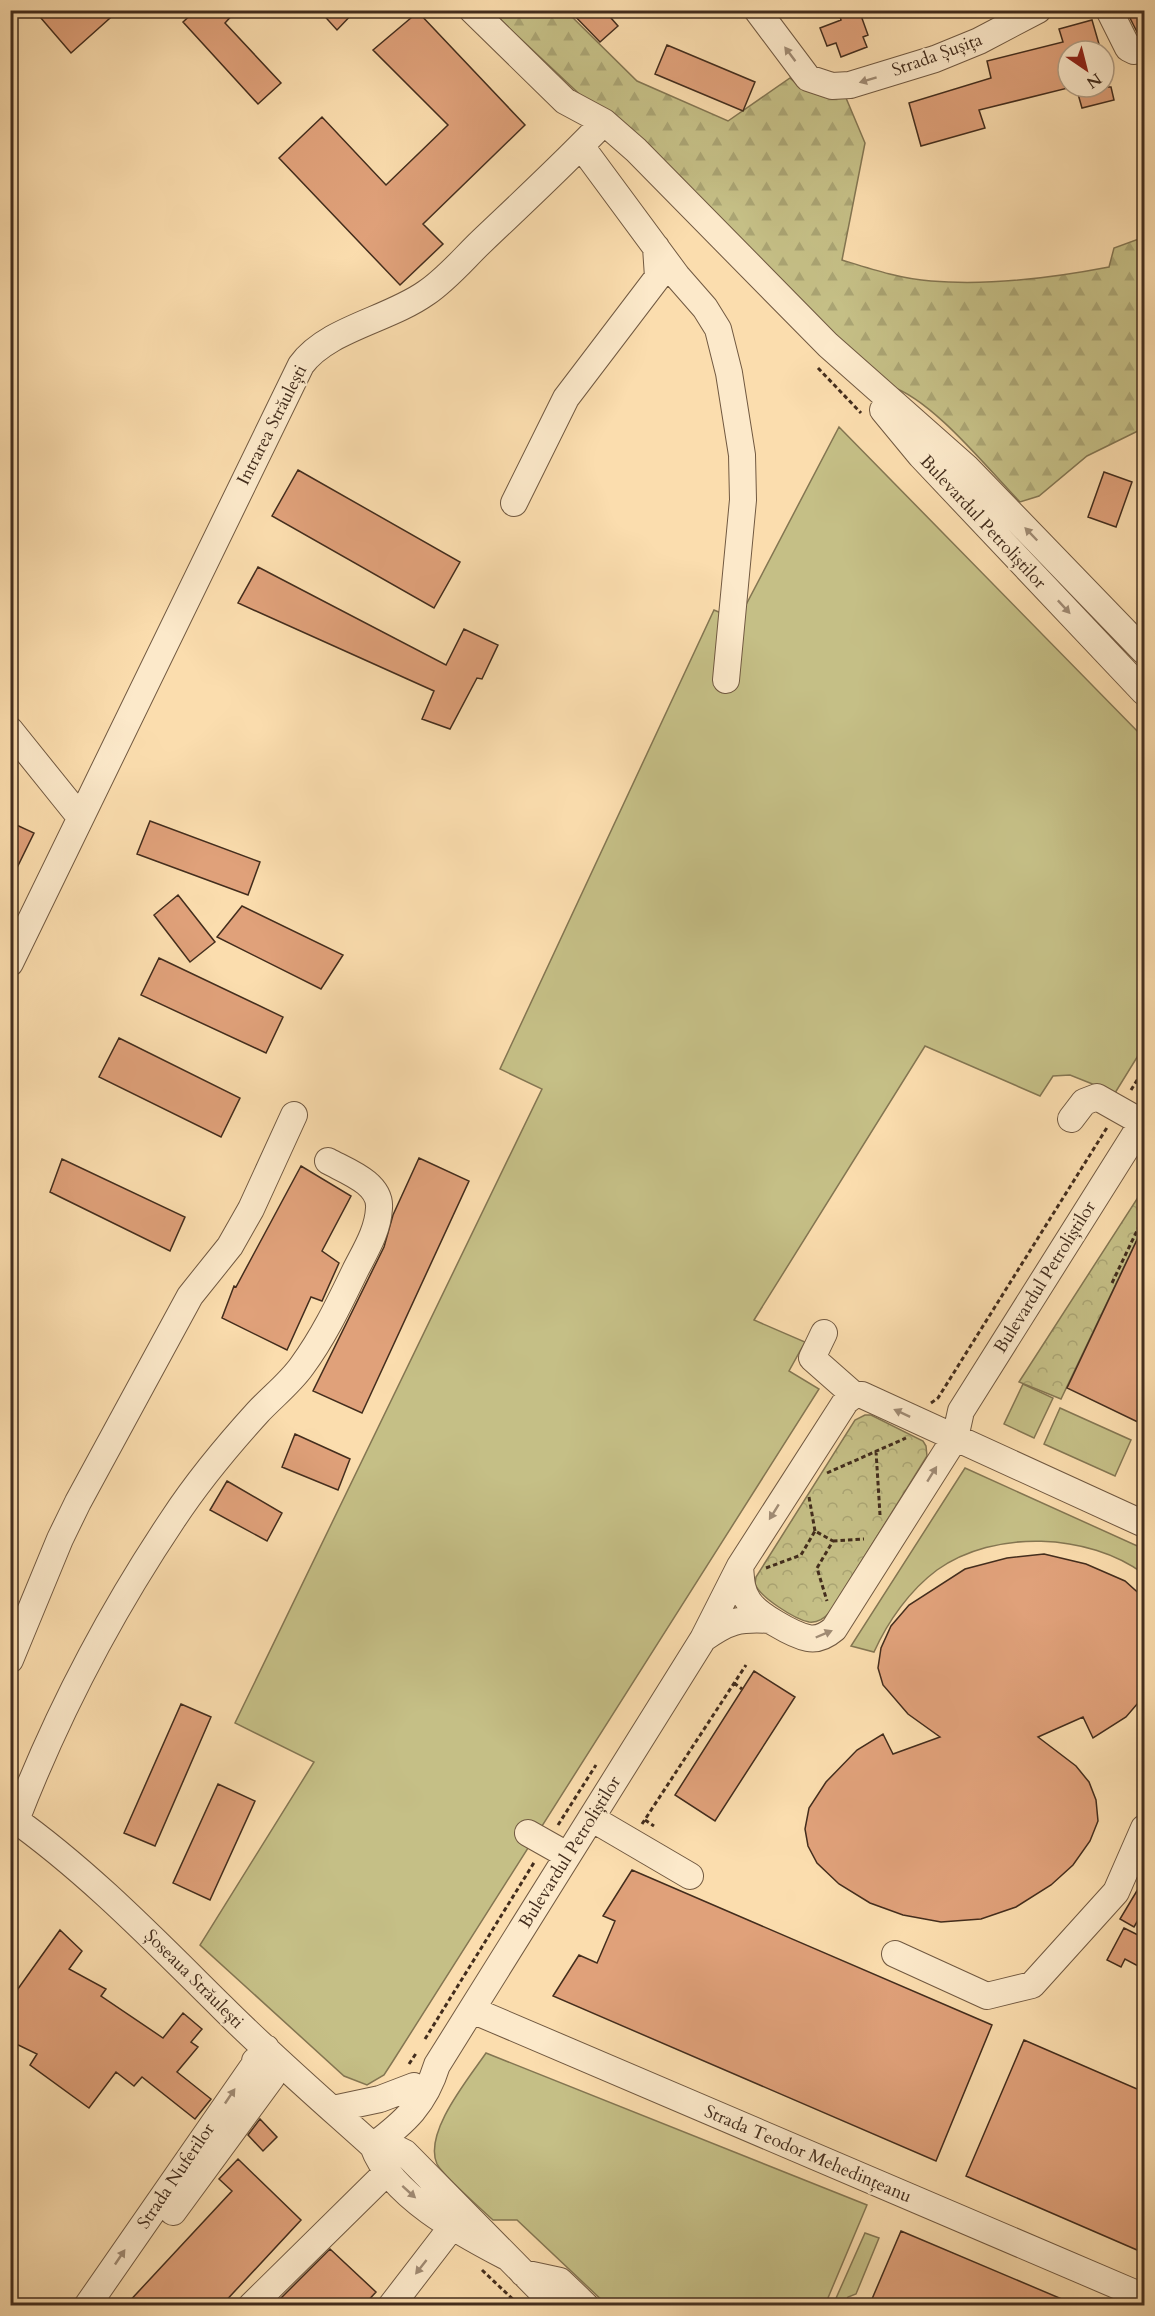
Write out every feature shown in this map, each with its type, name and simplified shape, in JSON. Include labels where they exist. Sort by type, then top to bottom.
[{"type":"street","points":[[472,10],[565,101],[604,122]]},
{"type":"street","name":"Strada Șușița","points":[[757,10],[808,78],[832,86],[850,85],[935,59],[1003,19],[1038,10]]},
{"type":"street","points":[[1109,10],[1128,48],[1134,51],[1144,47]]},
{"type":"street","name":"Intrarea Străulești","points":[[10,963],[301,365],[310,352],[324,342],[368,324],[427,293],[604,122]]},
{"type":"street","name":"Bulevardul Petroliștilor","points":[[604,122],[672,186],[828,345],[968,468],[1144,651]]},
{"type":"street","points":[[581,146],[705,308],[718,329],[742,455],[743,500],[726,680]]},
{"type":"street","points":[[514,503],[566,398],[658,277],[656,246]]},
{"type":"street","name":"Bulevardul Petroliștilor","points":[[828,345],[921,456],[1144,692]]},
{"type":"street","points":[[10,730],[80,818]]},
{"type":"street","points":[[1071,1119],[1084,1102],[1097,1097],[1144,1122]]},
{"type":"street","points":[[10,1660],[60,1539],[78,1502],[180,1312],[230,1246],[251,1209],[294,1115]]},
{"type":"street","name":"Bulevardul Petroliștilor","points":[[854,1395],[833,1417],[742,1587],[749,1602],[771,1620],[809,1638],[827,1635],[834,1629],[955,1438],[961,1411],[1144,1122]]},
{"type":"street","points":[[15,1826],[56,1723],[93,1649],[179,1510],[258,1413],[301,1368],[328,1328],[375,1230],[380,1205],[375,1192],[361,1179],[328,1161]]},
{"type":"street","points":[[824,1333],[812,1358],[854,1395],[862,1395],[1144,1524]]},
{"type":"street","name":"Bulevardul Petroliștilor","points":[[373,2146],[413,2113],[427,2080],[703,1639],[751,1568]]},
{"type":"street","name":"Bulevardul Petroliștilor","points":[[703,1639],[719,1628],[740,1619],[771,1620]]},
{"type":"street","points":[[591,1818],[690,1876]]},
{"type":"street","name":"Șoseaua Străulești","points":[[15,1826],[132,1918],[260,2054],[333,2109],[373,2146],[387,2172],[451,2228],[514,2265]]},
{"type":"street","points":[[895,1954],[987,1996],[1032,1985],[1116,1892],[1144,1828]]},
{"type":"street","points":[[528,1833],[567,1855]]},
{"type":"street","name":"Strada Teodor Mehedințeanu","points":[[472,2010],[1144,2297]]},
{"type":"street","points":[[173,2212],[272,2077],[260,2054]]},
{"type":"street","name":"Strada Nuferilor","points":[[87,2306],[260,2054]]},
{"type":"street","points":[[333,2109],[380,2099],[427,2080]]},
{"type":"street","points":[[414,2162],[416,2135],[427,2080]]},
{"type":"street","name":"Șoseaua Străulești","points":[[373,2146],[391,2146],[414,2162],[556,2306]]},
{"type":"street","points":[[251,2306],[387,2172]]},
{"type":"street","points":[[391,2306],[451,2228]]},
{"type":"street","points":[[514,2265],[560,2282],[585,2306]]},
{"type":"path","points":[[938,1398],[1144,1069]]},
{"type":"path","points":[[1112,1282],[1144,1216]]},
{"type":"path","points":[[822,1475],[907,1438]]},
{"type":"path","points":[[876,1451],[880,1516]]},
{"type":"path","points":[[751,1568],[801,1555],[816,1531],[807,1486]]},
{"type":"path","points":[[816,1531],[833,1541],[869,1539]]},
{"type":"path","points":[[828,1608],[817,1568],[833,1541]]},
{"type":"path","points":[[654,1826],[645,1820],[746,1665]]},
{"type":"path","points":[[734,1683],[742,1689]]},
{"type":"green space","points":[[491,11],[566,11],[637,81],[728,121],[790,78],[809,91],[846,98],[865,143],[842,260],[920,280],[976,282],[1021,280],[1109,267],[1114,248],[1144,237],[1144,428],[1087,456],[1039,496],[1020,502],[941,420],[924,405],[890,386]]},
{"type":"green space","points":[[839,427],[1144,738],[1144,1046],[1115,1093],[1070,1075],[1053,1076],[1040,1096],[925,1046],[754,1320],[805,1342],[789,1371],[819,1389],[384,2075],[367,2085],[344,2076],[200,1945],[314,1762],[235,1723],[542,1089],[500,1069],[714,610],[738,620]]},
{"type":"green space","points":[[1144,1188],[1144,1225],[1061,1399],[1019,1382]]},
{"type":"green space","points":[[1023,1384],[1053,1398],[1034,1438],[1004,1424]]},
{"type":"green space","points":[[1060,1408],[1131,1440],[1115,1476],[1044,1444]]},
{"type":"green space","points":[[871,1415],[923,1441],[927,1456],[830,1612],[821,1620],[809,1622],[795,1617],[770,1601],[755,1584],[756,1577],[855,1420]]},
{"type":"green space","points":[[965,1468],[1144,1549],[1144,1574],[1121,1560],[1096,1550],[1069,1544],[1041,1541],[1013,1542],[986,1548],[960,1557],[927,1578],[901,1607],[874,1652],[851,1646]]},
{"type":"green space","points":[[486,2053],[867,2205],[825,2305],[607,2305],[517,2220],[493,2220],[437,2164],[434,2151],[442,2122],[459,2091]]},
{"type":"green space","points":[[865,2233],[879,2238],[856,2294],[848,2297],[844,2305],[833,2305]]},
{"type":"building","points":[[34,10],[119,10],[71,53]]},
{"type":"building","points":[[196,10],[237,10],[225,23],[281,83],[258,104],[183,22]]},
{"type":"building","points":[[319,10],[356,10],[337,30]]},
{"type":"building","points":[[569,10],[604,10],[618,26],[600,42]]},
{"type":"building","points":[[838,10],[859,10],[868,35],[863,37],[867,47],[841,57],[836,43],[827,46],[820,28],[841,20]]},
{"type":"building","points":[[1126,10],[1144,10],[1144,27],[1137,32]]},
{"type":"building","points":[[418,12],[525,125],[423,224],[443,244],[400,285],[279,158],[322,117],[386,185],[448,125],[373,50]]},
{"type":"building","points":[[1092,20],[1098,39],[1062,39],[1059,29]]},
{"type":"building","points":[[1056,44],[1056,91],[979,110],[985,128],[921,146],[909,103],[991,78],[987,61]]},
{"type":"building","points":[[667,45],[755,82],[743,111],[655,74]]},
{"type":"building","points":[[1079,99],[1114,99],[1114,100],[1082,108]]},
{"type":"building","points":[[298,470],[460,562],[434,608],[272,516]]},
{"type":"building","points":[[1104,472],[1132,482],[1116,527],[1088,517]]},
{"type":"building","points":[[258,567],[446,665],[464,629],[498,645],[482,679],[477,678],[450,729],[422,719],[434,691],[238,603]]},
{"type":"building","points":[[150,821],[260,862],[248,895],[137,854]]},
{"type":"building","points":[[10,822],[34,833],[10,882]]},
{"type":"building","points":[[178,895],[215,942],[190,962],[154,915]]},
{"type":"building","points":[[242,906],[343,955],[321,989],[217,937]]},
{"type":"building","points":[[159,958],[283,1017],[266,1053],[141,995]]},
{"type":"building","points":[[119,1038],[240,1098],[221,1137],[99,1077]]},
{"type":"building","points":[[419,1158],[469,1181],[362,1413],[313,1391],[384,1247],[393,1215]]},
{"type":"building","points":[[62,1159],[185,1217],[170,1251],[50,1192]]},
{"type":"building","points":[[301,1166],[351,1196],[322,1251],[339,1263],[322,1301],[311,1297],[287,1350],[222,1318],[234,1286],[236,1287]]},
{"type":"building","points":[[1144,1225],[1144,1425],[1067,1388]]},
{"type":"building","points":[[295,1434],[350,1459],[338,1490],[282,1467]]},
{"type":"building","points":[[227,1481],[282,1513],[267,1541],[210,1510]]},
{"type":"building","points":[[1044,1554],[1086,1564],[1125,1581],[1144,1598],[1144,1696],[1126,1717],[1093,1738],[1083,1717],[1038,1737],[1076,1766],[1089,1782],[1096,1800],[1098,1821],[1090,1841],[1073,1865],[1051,1885],[1016,1907],[981,1919],[941,1922],[903,1915],[870,1903],[839,1884],[817,1863],[808,1846],[805,1829],[809,1808],[826,1782],[857,1750],[883,1734],[893,1754],[940,1737],[908,1714],[883,1685],[878,1668],[881,1648],[891,1626],[909,1605],[965,1569],[1007,1558]]},
{"type":"building","points":[[754,1671],[795,1697],[715,1821],[675,1795]]},
{"type":"building","points":[[181,1704],[211,1717],[155,1846],[124,1833]]},
{"type":"building","points":[[218,1784],[255,1801],[210,1900],[173,1883]]},
{"type":"building","points":[[632,1870],[992,2025],[936,2161],[553,1996],[579,1955],[597,1963],[615,1921],[603,1916]]},
{"type":"building","points":[[1144,1879],[1144,1910],[1134,1927],[1120,1919]]},
{"type":"building","points":[[1124,1928],[1144,1938],[1144,1954],[1138,1966],[1125,1959],[1121,1967],[1107,1960]]},
{"type":"building","points":[[60,1930],[82,1951],[69,1969],[106,1989],[101,1996],[163,2038],[183,2013],[202,2029],[191,2042],[198,2047],[177,2072],[211,2099],[195,2119],[142,2077],[134,2086],[116,2072],[89,2108],[30,2065],[37,2054],[10,2041],[10,2000]]},
{"type":"building","points":[[1024,2040],[1144,2092],[1144,2253],[966,2176]]},
{"type":"building","points":[[260,2119],[277,2137],[263,2151],[248,2135]]},
{"type":"building","points":[[238,2159],[301,2220],[221,2306],[125,2306],[232,2191],[219,2179]]},
{"type":"building","points":[[901,2231],[1076,2305],[1076,2306],[869,2306]]},
{"type":"building","points":[[330,2249],[376,2292],[363,2306],[273,2306]]}]
